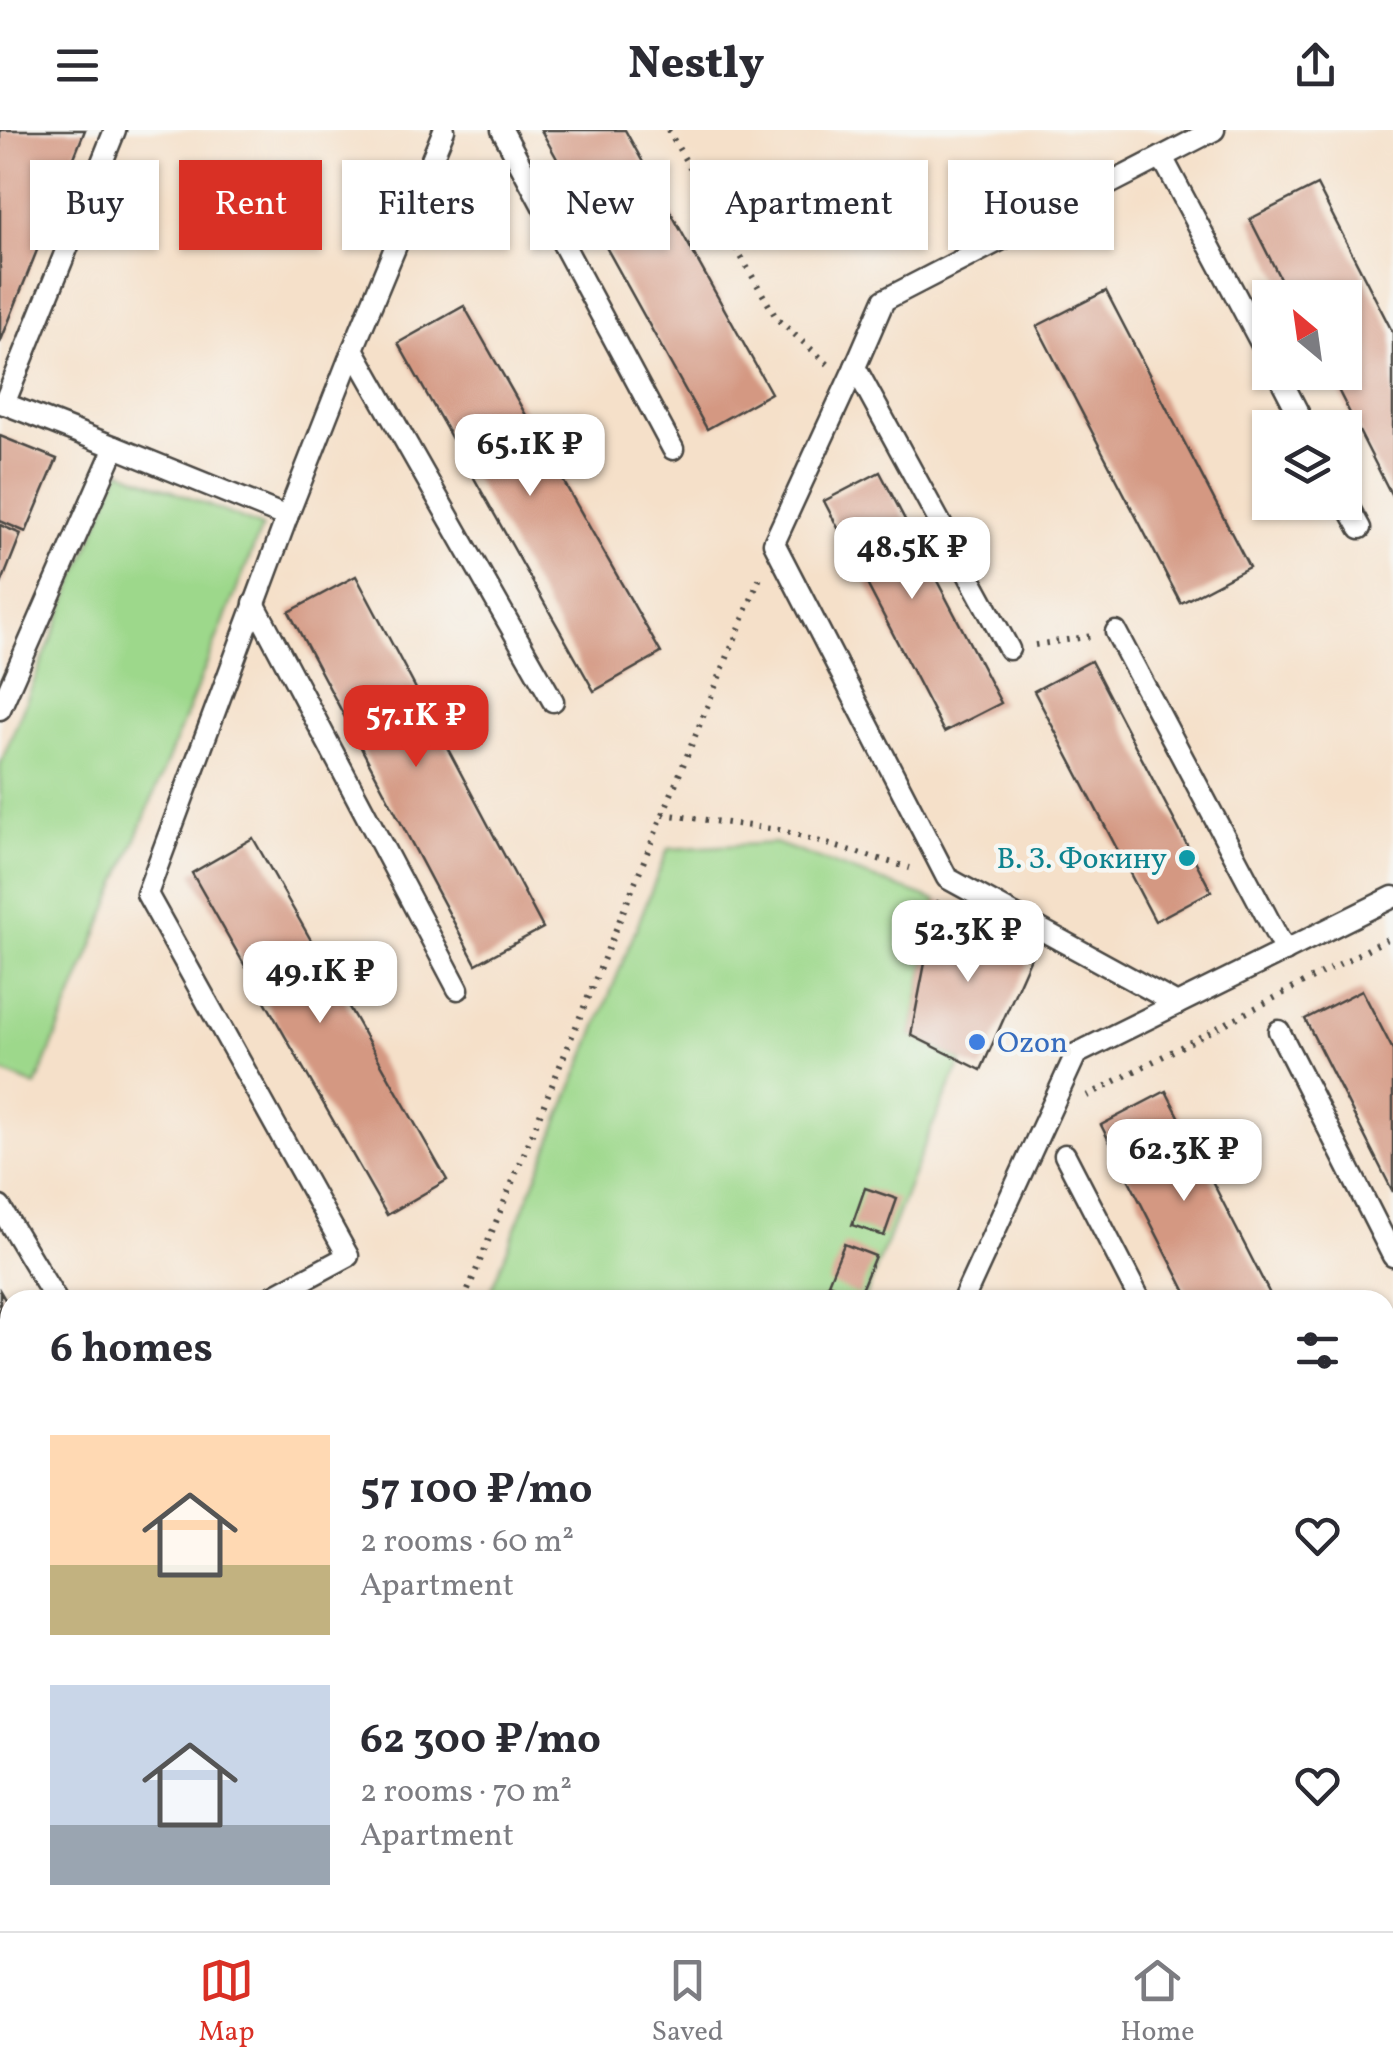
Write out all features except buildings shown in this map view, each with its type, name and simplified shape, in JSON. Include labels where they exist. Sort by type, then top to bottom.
[{"type":"lane","points":[[116,130],[2,403],[287,517]]},
{"type":"lane","points":[[285,1290],[348,1256],[147,894],[287,517],[444,130]]},
{"type":"lane","points":[[502,130],[672,449]]},
{"type":"lane","points":[[1178,1004],[948,878],[774,543],[884,300],[1214,130]]},
{"type":"lane","points":[[1162,156],[1252,326]]},
{"type":"lane","points":[[353,349],[553,701]]},
{"type":"lane","points":[[852,375],[1010,649]]},
{"type":"lane","points":[[0,709],[115,447]]},
{"type":"lane","points":[[1356,520],[1360,528]]},
{"type":"lane","points":[[254,603],[458,989]]},
{"type":"lane","points":[[1116,632],[1285,951]]},
{"type":"lane","points":[[968,1290],[1076,1054],[1393,897]]},
{"type":"lane","points":[[1279,1032],[1393,1256]]},
{"type":"lane","points":[[1065,1155],[1135,1290]]},
{"type":"lane","points":[[0,1207],[50,1290]]},
{"type":"path","points":[[668,130],[777,319],[852,375]]},
{"type":"path","points":[[468,1290],[774,543]]},
{"type":"path","points":[[1010,649],[1116,632]]},
{"type":"path","points":[[663,814],[779,830],[948,878]]},
{"type":"path","points":[[1048,1117],[1393,936]]},
{"type":"path","points":[[1264,1002],[1279,1032]]},
{"type":"green space","points":[[120,470],[262,527],[36,1086],[0,1071],[0,765]]},
{"type":"green space","points":[[775,843],[937,901],[911,1035],[962,1061],[868,1290],[491,1290],[668,849]]},
{"type":"place","name":"В. З. Фокину","points":[[1187,858]]},
{"type":"place","name":"Ozon","points":[[977,1042]]}]
